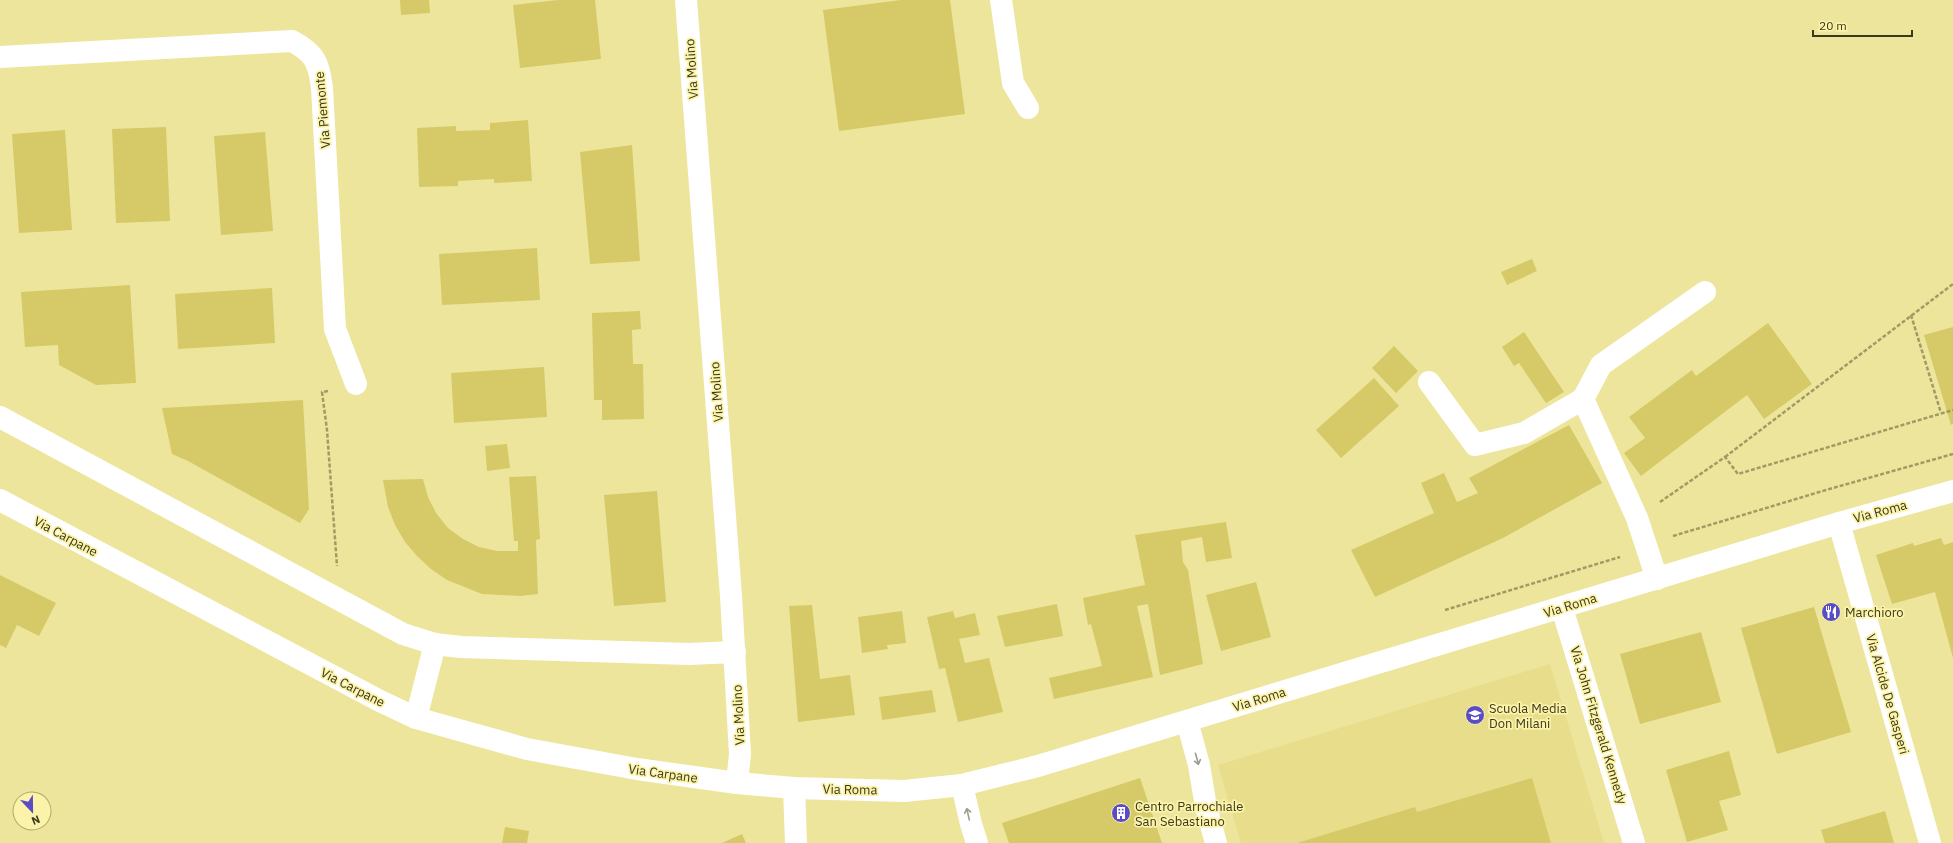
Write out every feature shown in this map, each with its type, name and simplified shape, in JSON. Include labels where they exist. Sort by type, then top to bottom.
[{"type":"street","name":"Via Molino","points":[[686,0],[735,652],[740,754],[737,783]]},
{"type":"street","points":[[1001,0],[1013,83],[1028,108]]},
{"type":"street","name":"Via Piemonte","points":[[0,57],[292,41],[305,48],[314,57],[320,71],[322,88],[335,329],[356,384]]},
{"type":"street","points":[[1429,382],[1475,445],[1524,433],[1582,399],[1601,365],[1705,292]]},
{"type":"street","points":[[1582,399],[1637,518],[1657,579]]},
{"type":"street","points":[[0,417],[403,634],[435,644],[466,647],[689,654],[735,652]]},
{"type":"street","name":"Via Roma","points":[[737,783],[794,788],[904,791],[962,784],[1038,766],[1839,523],[1953,491]]},
{"type":"street","name":"Via Carpane","points":[[0,500],[341,682],[416,718],[527,749],[637,769],[737,783]]},
{"type":"street","name":"Via Alcide De Gasperi","points":[[1839,523],[1930,843]]},
{"type":"street","name":"Via John Fitzgerald Kennedy","points":[[1562,608],[1634,843]]},
{"type":"street","points":[[416,718],[435,644]]},
{"type":"street","points":[[1187,721],[1199,765],[1206,807],[1216,843]]},
{"type":"street","points":[[962,784],[977,843]]},
{"type":"street","points":[[794,788],[796,843]]},
{"type":"path","points":[[1637,518],[1725,456],[1953,284]]},
{"type":"path","points":[[1910,315],[1941,413]]},
{"type":"path","points":[[337,571],[327,430],[322,392],[356,384]]},
{"type":"path","points":[[1725,456],[1738,474],[1953,410]]},
{"type":"path","points":[[1648,548],[1664,539],[1826,490],[1953,454]]},
{"type":"shaded area","name":"Scuola Media Don Milani","points":[[1550,664],[1604,843],[1241,843],[1218,765]]},
{"type":"building","points":[[400,0],[429,0],[430,13],[401,15]]},
{"type":"building","points":[[558,0],[595,0],[601,59],[520,68],[513,5]]},
{"type":"building","points":[[901,0],[950,0],[965,114],[839,131],[823,10]]},
{"type":"building","points":[[528,120],[532,181],[494,183],[494,179],[458,181],[458,186],[419,187],[417,128],[456,126],[456,131],[490,130],[490,123]]},
{"type":"building","points":[[166,127],[170,221],[116,223],[112,129]]},
{"type":"building","points":[[65,130],[72,230],[19,233],[12,134]]},
{"type":"building","points":[[265,132],[273,231],[221,235],[214,136]]},
{"type":"building","points":[[632,145],[640,261],[590,264],[580,152]]},
{"type":"building","points":[[537,248],[540,300],[442,305],[439,254]]},
{"type":"building","points":[[1532,259],[1537,271],[1507,285],[1501,272]]},
{"type":"building","points":[[130,285],[136,383],[96,385],[59,365],[58,345],[25,347],[21,292]]},
{"type":"building","points":[[272,288],[275,343],[178,349],[175,294]]},
{"type":"building","points":[[640,311],[641,329],[632,330],[633,364],[643,364],[644,419],[602,420],[602,400],[594,400],[592,313]]},
{"type":"building","points":[[1768,323],[1812,384],[1764,419],[1747,395],[1641,476],[1624,453],[1645,438],[1629,417],[1692,370],[1696,376]]},
{"type":"building","points":[[1953,327],[1953,424],[1951,425],[1924,335]]},
{"type":"building","points":[[1524,332],[1564,392],[1546,403],[1519,363],[1514,366],[1502,347]]},
{"type":"building","points":[[1394,346],[1418,371],[1396,393],[1372,368]]},
{"type":"building","points":[[544,367],[547,417],[454,423],[451,373]]},
{"type":"building","points":[[1374,378],[1399,406],[1341,458],[1316,430]]},
{"type":"building","points":[[303,400],[309,509],[300,523],[188,461],[172,454],[162,408]]},
{"type":"building","points":[[1569,425],[1602,483],[1503,538],[1375,597],[1351,550],[1434,513],[1421,483],[1444,473],[1457,502],[1478,493],[1469,478]]},
{"type":"building","points":[[507,444],[510,468],[487,471],[485,446]]},
{"type":"building","points":[[536,476],[540,539],[536,540],[538,594],[520,596],[482,594],[447,580],[431,569],[405,542],[395,525],[388,507],[383,480],[423,479],[428,497],[436,513],[448,528],[463,539],[479,547],[497,551],[518,551],[518,541],[514,541],[509,477]]},
{"type":"building","points":[[657,491],[666,602],[614,606],[604,495]]},
{"type":"building","points":[[1226,522],[1232,558],[1206,562],[1202,537],[1181,541],[1183,562],[1188,570],[1203,664],[1160,675],[1148,604],[1137,606],[1153,677],[1054,699],[1049,678],[1102,666],[1091,624],[1088,625],[1083,598],[1145,585],[1135,535]]},
{"type":"building","points":[[1941,538],[1944,545],[1953,542],[1953,658],[1935,592],[1892,604],[1876,555],[1913,543],[1914,546]]},
{"type":"building","points":[[0,575],[56,603],[39,636],[17,625],[6,648],[0,645]]},
{"type":"building","points":[[1256,582],[1271,637],[1221,651],[1206,595]]},
{"type":"building","points":[[1057,604],[1063,636],[1005,647],[997,616]]},
{"type":"building","points":[[812,605],[820,679],[850,675],[855,715],[798,722],[789,606]]},
{"type":"building","points":[[1814,607],[1851,732],[1777,754],[1741,628]]},
{"type":"building","points":[[902,611],[906,643],[887,645],[888,649],[862,653],[858,617]]},
{"type":"building","points":[[953,611],[955,618],[975,613],[980,635],[959,639],[965,663],[989,658],[1003,712],[958,722],[945,668],[939,669],[927,617]]},
{"type":"building","points":[[1701,632],[1721,702],[1640,724],[1620,654]]},
{"type":"building","points":[[932,690],[936,712],[882,720],[879,697]]},
{"type":"building","points":[[1729,751],[1741,795],[1719,801],[1728,830],[1687,842],[1666,770]]},
{"type":"building","points":[[1140,778],[1162,843],[1009,843],[1002,823]]},
{"type":"building","points":[[1532,778],[1551,843],[1297,843],[1415,807],[1417,812]]},
{"type":"building","points":[[1885,811],[1894,843],[1825,843],[1821,830]]},
{"type":"building","points":[[505,827],[529,831],[527,843],[502,843]]},
{"type":"building","points":[[742,834],[746,843],[722,843]]},
{"type":"place","name":"Marchioro","points":[[1831,612]]},
{"type":"place","name":"Scuola Media Don Milani","points":[[1475,715]]},
{"type":"place","name":"Centro Parrochiale San Sebastiano","points":[[1121,813]]}]
